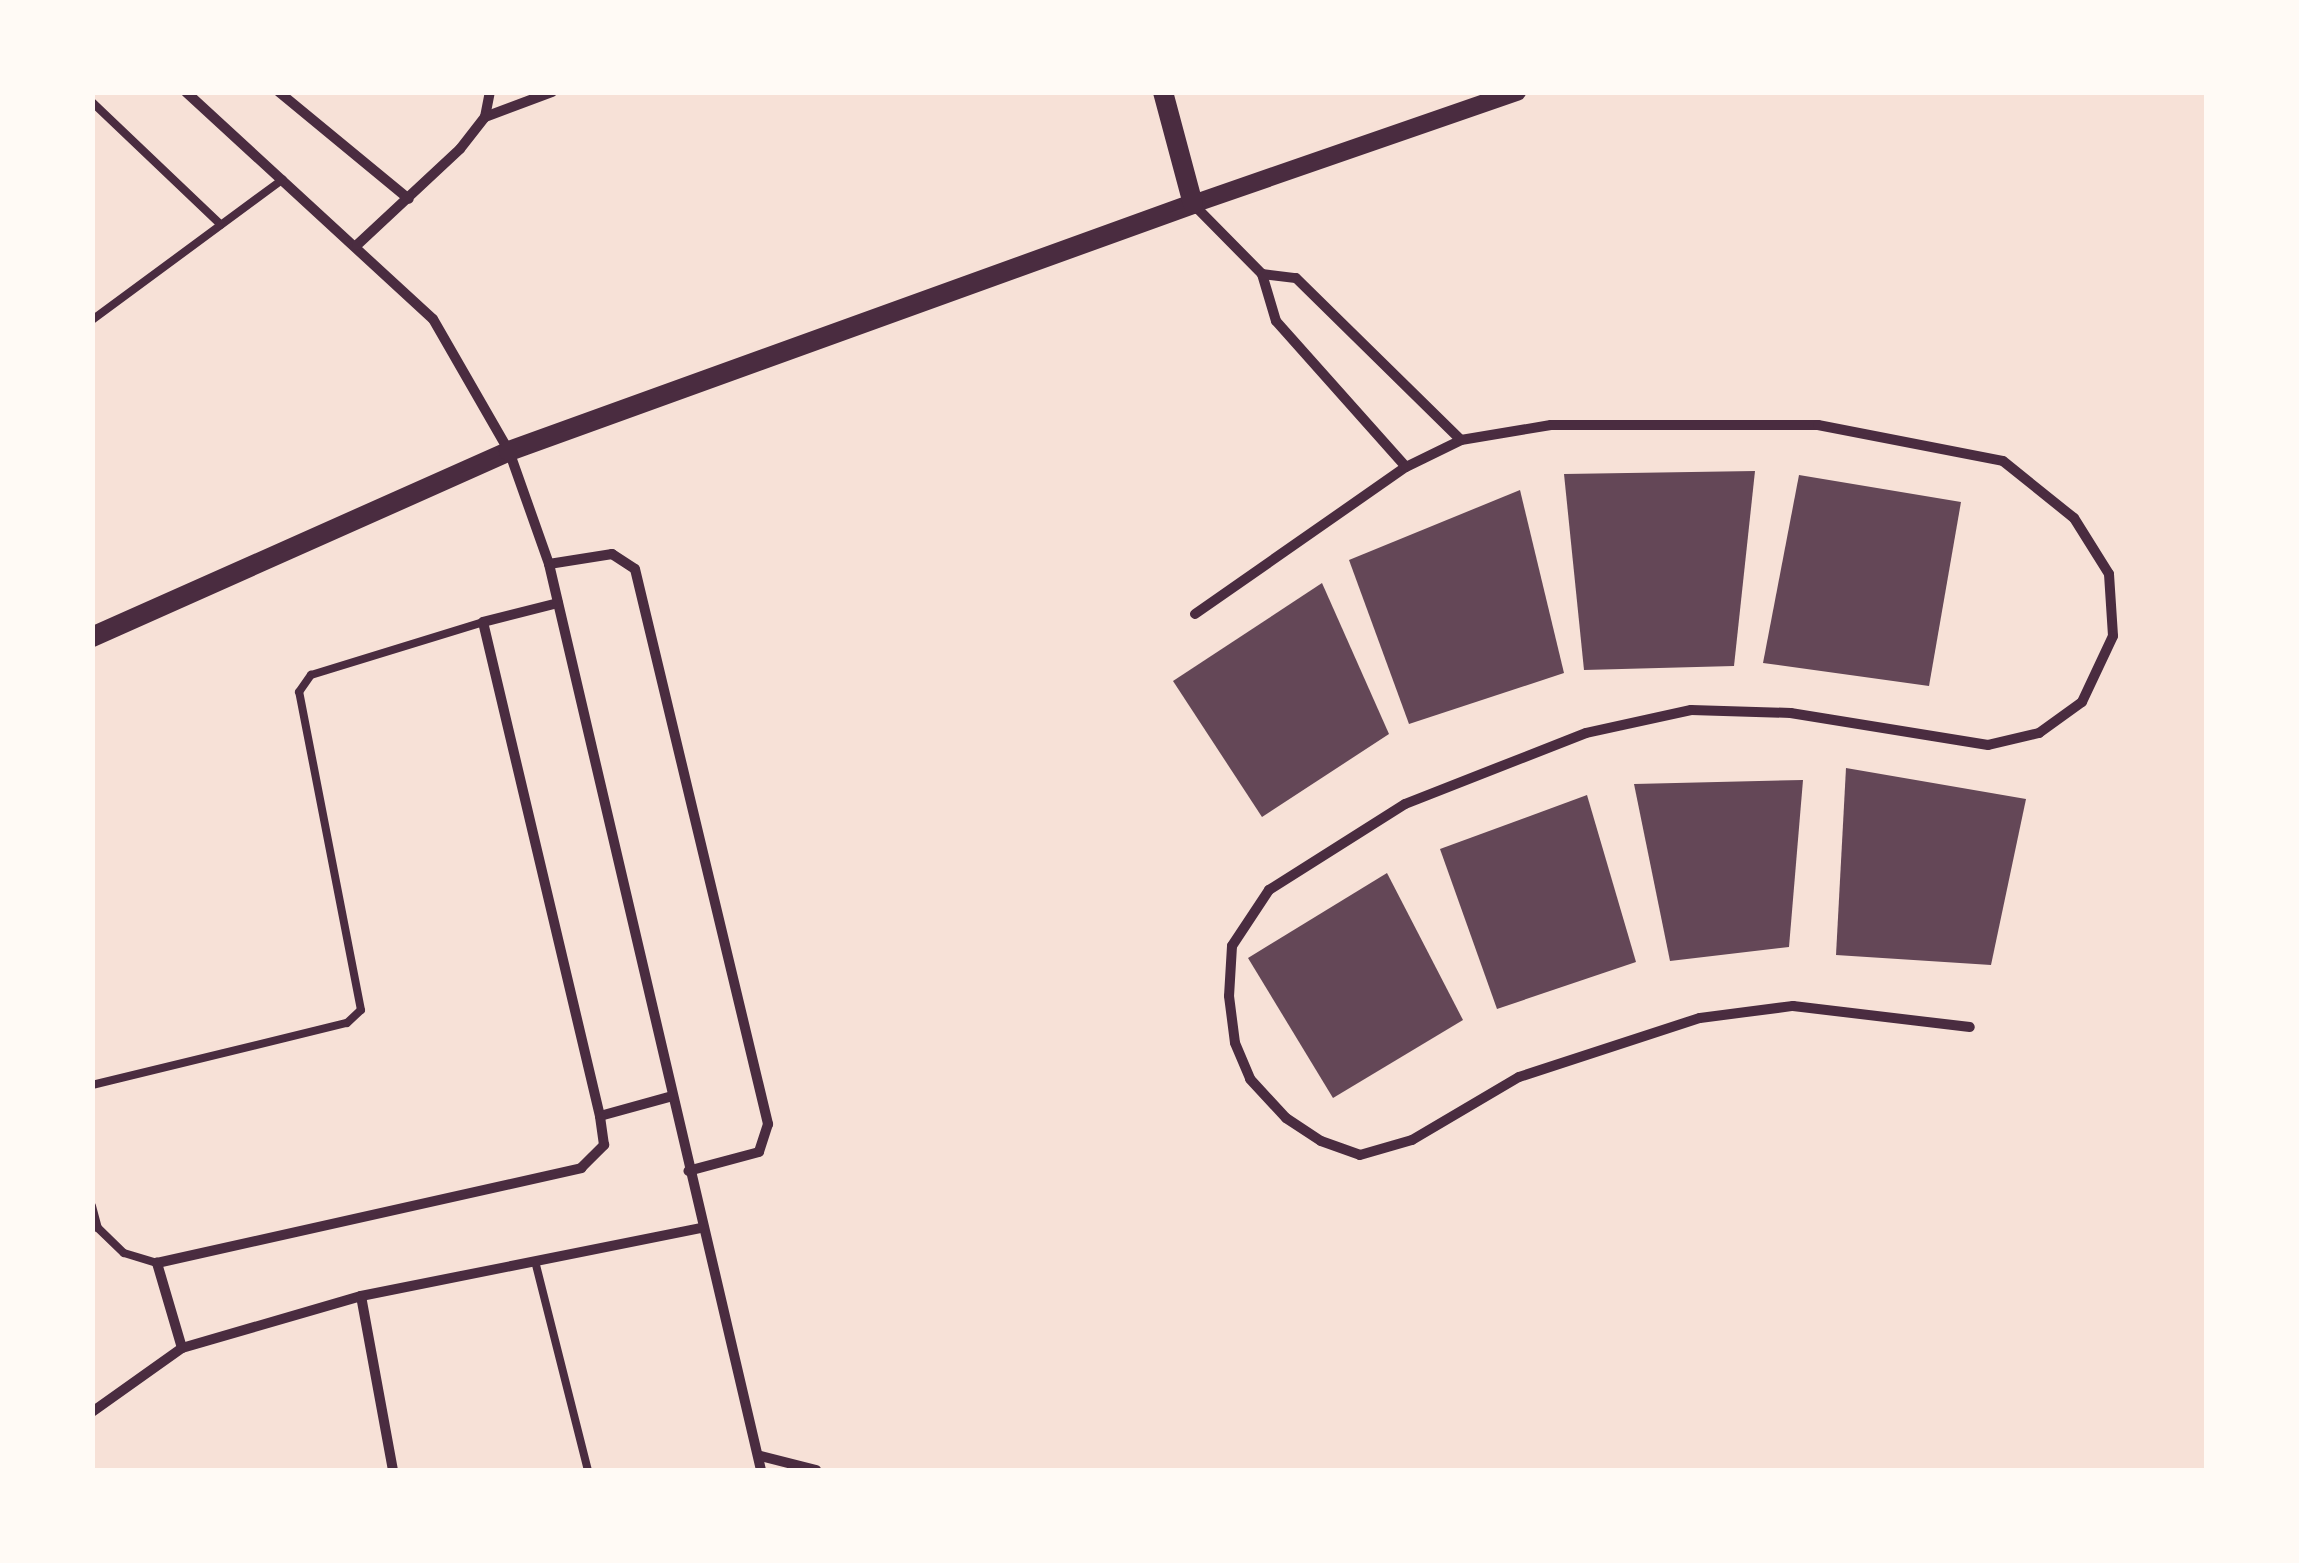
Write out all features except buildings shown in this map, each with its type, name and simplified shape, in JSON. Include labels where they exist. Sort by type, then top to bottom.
[{"type":"main road","points":[[92,636],[509,451],[1193,204],[1163,92]]},
{"type":"street","points":[[186,92],[357,245],[433,319],[509,451],[549,564],[669,1097],[761,1456],[761,1470]]},
{"type":"street","points":[[279,92],[409,199]]},
{"type":"street","points":[[485,117],[490,92]]},
{"type":"street","points":[[357,245],[409,199],[485,117],[552,92]]},
{"type":"street","points":[[1406,467],[1276,321],[1262,274],[1193,204],[1517,92]]},
{"type":"street","points":[[1262,274],[1296,278],[1461,440]]},
{"type":"street","points":[[1195,614],[1406,467],[1461,440],[1551,424],[1818,425],[2003,461],[2074,518],[2109,574],[2112,636],[2082,702],[2039,733],[1988,745],[1791,713],[1691,710],[1586,733],[1405,804],[1269,890],[1232,946],[1229,996],[1235,1043],[1250,1079],[1286,1118],[1321,1141],[1360,1154],[1412,1140],[1519,1077],[1700,1018],[1793,1006],[1970,1026]]},
{"type":"street","points":[[549,564],[612,554],[635,568],[768,1124],[760,1152],[688,1172]]},
{"type":"street","points":[[182,1348],[156,1263],[580,1168],[604,1145],[483,622],[558,603]]},
{"type":"street","points":[[600,1116],[669,1097]]},
{"type":"street","points":[[92,1412],[182,1348],[361,1296],[700,1228]]},
{"type":"street","points":[[361,1296],[393,1470]]},
{"type":"street","points":[[761,1456],[816,1470]]},
{"type":"lane","points":[[92,102],[221,225]]},
{"type":"lane","points":[[92,320],[283,179]]},
{"type":"lane","points":[[92,1085],[346,1023],[362,1010],[299,692],[310,675],[483,622]]},
{"type":"lane","points":[[92,1206],[98,1228],[124,1252],[156,1263]]},
{"type":"lane","points":[[536,1260],[588,1470]]}]
